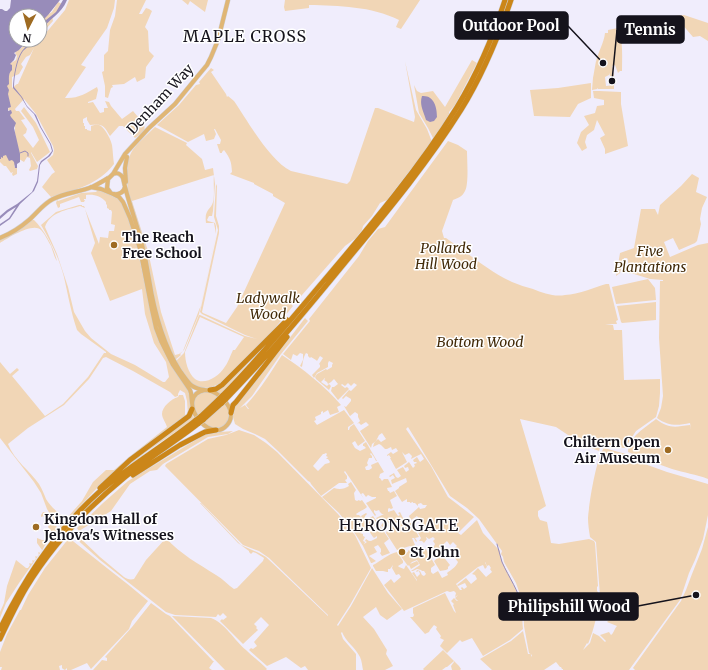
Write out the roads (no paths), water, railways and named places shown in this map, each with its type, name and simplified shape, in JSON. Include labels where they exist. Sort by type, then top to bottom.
[{"type":"highway","points":[[222,399],[301,308],[436,143],[473,77],[489,44],[505,0]]},
{"type":"highway","points":[[0,640],[27,588],[65,531],[120,481],[199,420],[249,375],[322,292],[381,219],[461,109],[478,78],[498,34],[511,0]]},
{"type":"highway","points":[[207,390],[216,389],[222,385],[296,310],[301,308]]},
{"type":"highway","points":[[231,413],[233,405],[278,348],[292,327]]},
{"type":"highway","points":[[98,493],[100,488],[121,468],[187,418],[192,409]]},
{"type":"highway","points":[[0,629],[22,586],[38,562],[98,493],[130,468],[199,420]]},
{"type":"highway","points":[[120,481],[128,478],[196,436],[205,432],[216,430]]},
{"type":"main road","name":"Denham Way","points":[[112,174],[125,154],[149,128],[175,104],[200,75],[211,57],[218,40],[228,0]]},
{"type":"main road","name":"Denham Way","points":[[123,178],[124,165],[128,152]]},
{"type":"main road","points":[[127,157],[125,173],[128,200]]},
{"type":"main road","points":[[0,238],[26,223],[44,205],[53,199],[101,183],[112,174],[119,174],[122,176],[144,250],[158,323],[171,359]]},
{"type":"main road","points":[[108,178],[107,187],[112,193],[123,201],[130,218],[140,249],[155,324],[161,341],[171,359],[190,390],[192,409],[205,426],[212,430],[222,429],[228,425],[231,413],[219,395],[213,391],[193,387],[175,365]]},
{"type":"main road","points":[[91,187],[116,195],[124,190],[125,186]]},
{"type":"main road","points":[[192,402],[196,394],[207,390]]},
{"type":"waterway","points":[[20,153],[25,151],[28,153],[28,156]]},
{"type":"waterway","points":[[497,544],[502,562],[516,590],[522,608]]},
{"type":"place","name":"Outdoor Pool","points":[[603,63]]},
{"type":"place","name":"Tennis","points":[[612,81]]},
{"type":"place","name":"The Reach Free School","points":[[114,245]]},
{"type":"place","name":"Chiltern Open Air Museum","points":[[668,450]]},
{"type":"place","name":"Kingdom Hall of Jehova's Witnesses","points":[[36,527]]},
{"type":"place","name":"St John","points":[[402,552]]},
{"type":"place","name":"Philipshill Wood","points":[[696,595]]},
{"type":"district","name":"MAPLE CROSS","points":[[245,36]]},
{"type":"district","name":"HERONSGATE","points":[[399,525]]},
{"type":"park label","name":"Pollards Hill Wood","points":[[446,256]]},
{"type":"park label","name":"Five Plantations","points":[[650,260]]},
{"type":"park label","name":"Ladywalk Wood","points":[[268,306]]},
{"type":"park label","name":"Bottom Wood","points":[[480,342]]}]
